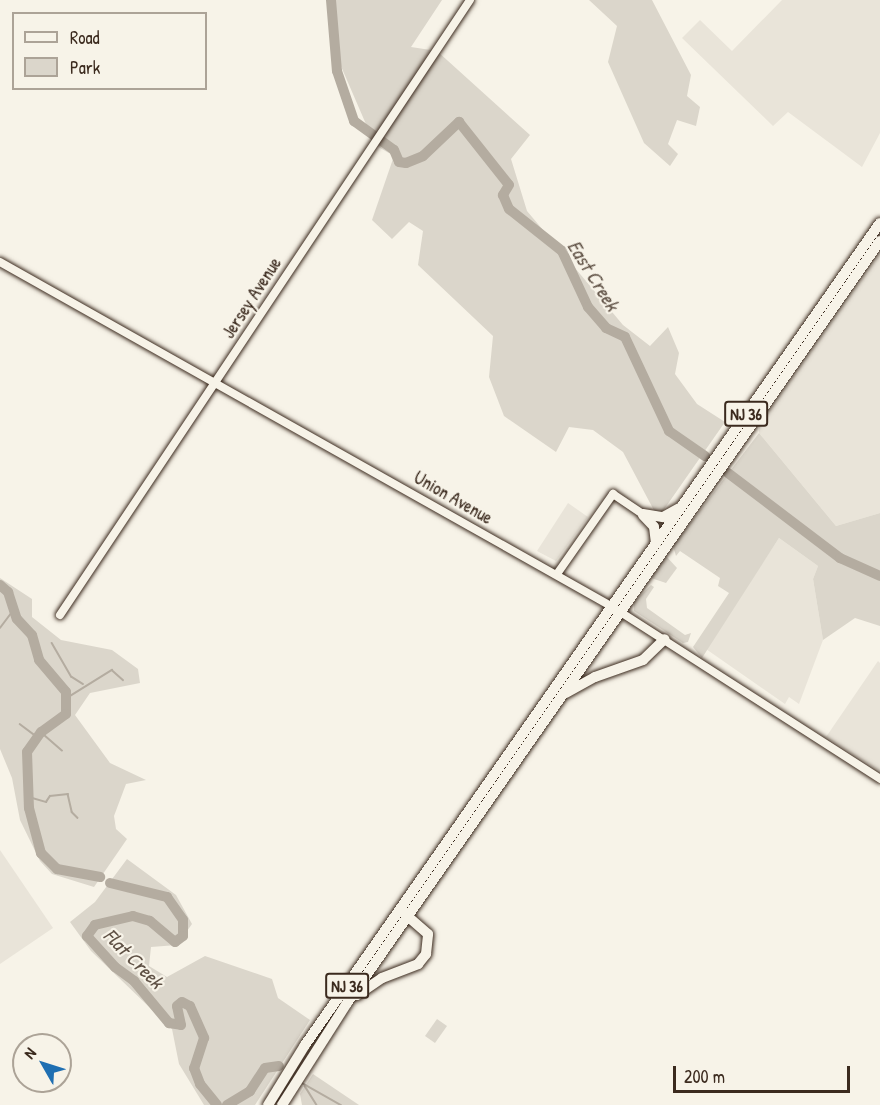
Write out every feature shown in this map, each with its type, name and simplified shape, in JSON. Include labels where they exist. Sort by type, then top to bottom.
[{"type":"highway","name":"NJ 36","points":[[268,1105],[293,1061],[404,914],[561,696],[656,544],[880,224]]},
{"type":"highway","name":"NJ 36","points":[[282,1105],[303,1068],[404,914],[616,608],[880,241]]},
{"type":"highway","points":[[643,514],[663,517],[684,504]]},
{"type":"highway","points":[[643,514],[654,527],[656,544]]},
{"type":"highway","points":[[561,696],[595,677],[643,660],[665,639]]},
{"type":"highway","points":[[347,1003],[376,981],[424,958],[429,945],[428,934],[404,914]]},
{"type":"street","name":"Jersey Avenue","points":[[60,615],[470,0]]},
{"type":"street","name":"Union Avenue","points":[[0,262],[616,608],[880,779]]},
{"type":"street","points":[[557,574],[613,494],[643,514]]},
{"type":"shaded area","points":[[782,0],[880,0],[880,133],[862,167],[788,112],[773,126],[682,38],[700,20],[732,51]]},
{"type":"shaded area","points":[[880,254],[880,513],[836,526],[759,433],[759,426]]},
{"type":"shaded area","points":[[568,503],[588,517],[556,561],[537,551]]},
{"type":"shaded area","points":[[779,538],[818,566],[813,579],[823,640],[799,704],[789,697],[785,704],[706,649]]},
{"type":"shaded area","points":[[878,661],[880,663],[880,771],[826,737]]},
{"type":"shaded area","points":[[0,850],[53,928],[0,964]]},
{"type":"green space","points":[[331,0],[442,0],[411,47],[437,51],[530,135],[511,159],[527,211],[623,325],[650,346],[668,327],[679,353],[675,374],[697,404],[725,422],[658,518],[623,452],[593,430],[569,427],[556,452],[504,416],[489,377],[493,336],[418,265],[423,231],[409,222],[392,239],[372,220],[394,156],[375,145],[337,57]]},
{"type":"green space","points":[[589,0],[652,0],[691,75],[687,96],[700,107],[696,126],[677,120],[668,144],[678,154],[670,166],[644,143],[608,62],[617,26]]},
{"type":"green space","points":[[759,433],[836,526],[880,513],[880,626],[855,618],[823,640],[813,579],[818,566],[779,538],[702,658],[693,647],[729,593],[718,586],[720,578],[680,551],[676,556],[673,546]]},
{"type":"green space","points":[[666,556],[677,568],[666,583],[651,578]]},
{"type":"green space","points":[[0,578],[32,599],[32,617],[61,640],[112,650],[138,669],[140,683],[90,693],[75,715],[110,763],[146,780],[126,784],[114,816],[116,829],[127,839],[94,887],[52,874],[40,861],[20,820],[12,778],[0,749]]},
{"type":"green space","points":[[651,585],[654,587],[646,599],[647,608],[685,635],[691,633],[688,642],[683,643],[634,611],[634,602]]},
{"type":"green space","points":[[127,859],[176,895],[192,924],[177,945],[151,947],[149,966],[167,977],[205,956],[272,979],[278,998],[310,1020],[255,1105],[204,1105],[179,1064],[172,1029],[91,951],[70,922],[95,902]]},
{"type":"green space","points":[[437,1019],[447,1026],[435,1043],[425,1036]]},
{"type":"green space","points":[[313,1074],[359,1105],[302,1105],[300,1094]]},
{"type":"waterway","name":"East Creek","points":[[331,0],[337,71],[354,121],[394,150],[399,162],[406,163],[423,156],[459,122],[509,185],[503,195],[509,209],[562,251],[588,307],[606,328],[625,337],[669,431],[705,456]]},
{"type":"waterway","name":"East Creek","points":[[728,473],[840,558],[880,576]]},
{"type":"waterway","name":"Flat Creek","points":[[0,585],[8,592],[17,619],[32,635],[39,660],[66,692],[66,714],[41,732],[27,752],[29,808],[41,853],[57,869],[100,877]]},
{"type":"waterway","points":[[0,628],[13,611]]},
{"type":"waterway","points":[[52,643],[72,677],[83,684]]},
{"type":"waterway","points":[[67,698],[112,670],[123,680]]},
{"type":"waterway","points":[[20,724],[37,737]]},
{"type":"waterway","points":[[41,732],[62,750]]},
{"type":"waterway","points":[[29,797],[46,802],[50,796],[68,794],[72,812],[78,818]]},
{"type":"waterway","name":"Flat Creek","points":[[110,883],[167,897],[183,920],[183,936],[175,942],[150,921],[133,916],[95,925],[87,936],[115,967],[134,981],[169,1023],[181,1025],[177,1006],[182,1002],[190,1006],[204,1038],[194,1068],[200,1084],[217,1105]]},
{"type":"waterway","name":"Flat Creek","points":[[227,1105],[250,1091],[265,1068],[279,1066]]},
{"type":"waterway","points":[[302,1083],[341,1105]]},
{"type":"waterway","name":"Flat Creek","points":[[305,1086],[317,1105]]}]
